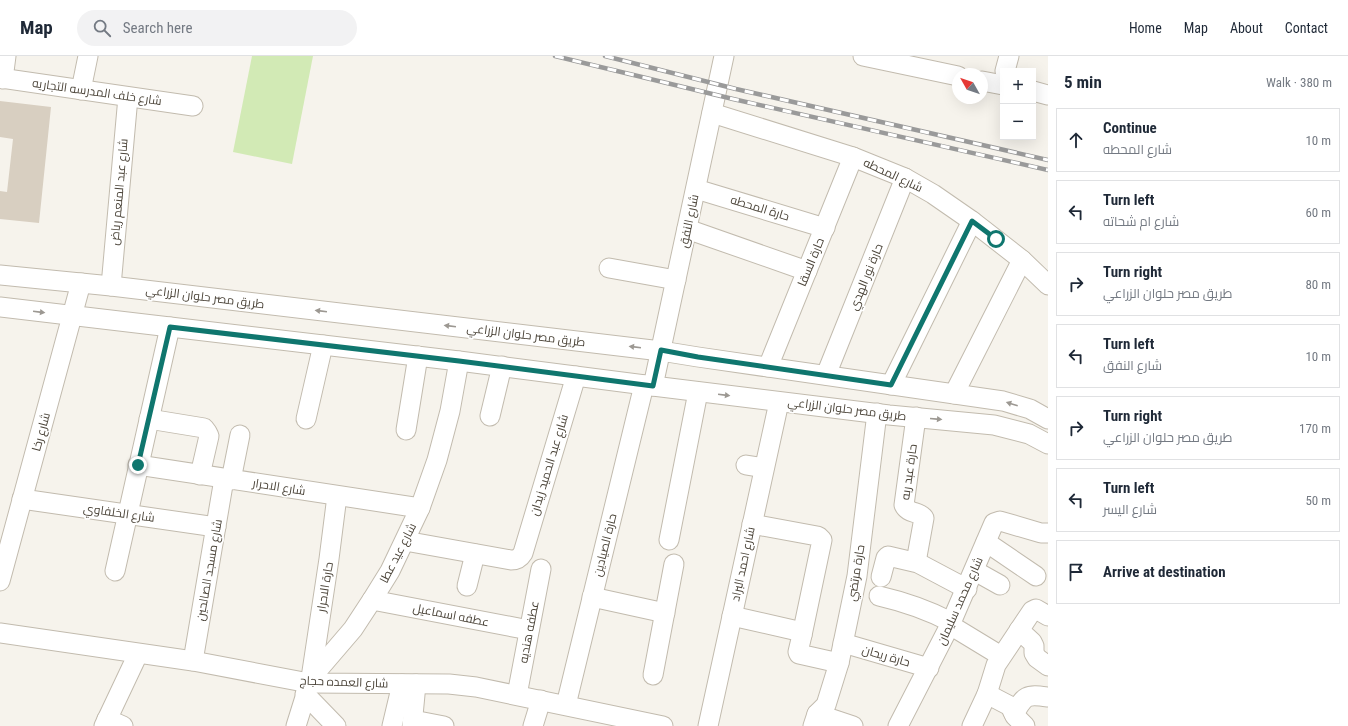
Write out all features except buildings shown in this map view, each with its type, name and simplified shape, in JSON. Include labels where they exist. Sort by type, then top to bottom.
[{"type":"street","points":[[2,79],[6,56]]},
{"type":"street","points":[[81,90],[88,56]]},
{"type":"street","name":"شارع النفق","points":[[649,386],[661,350],[724,56]]},
{"type":"street","points":[[863,56],[936,63],[952,72]]},
{"type":"street","points":[[1006,68],[1009,56]]},
{"type":"street","name":"شارع خلف المدرسه التجاريه","points":[[2,79],[193,106]]},
{"type":"street","points":[[988,81],[1000,80]]},
{"type":"street","points":[[1036,92],[1048,94]]},
{"type":"street","name":"شارع عبد المنعم رياض","points":[[111,286],[128,97]]},
{"type":"street","name":"شارع المحطه","points":[[712,113],[853,157],[905,178],[933,194],[972,221],[1022,260],[1048,285]]},
{"type":"street","name":"حارة السقا","points":[[768,367],[853,157]]},
{"type":"street","name":"حارة نور الهدي","points":[[826,375],[905,178]]},
{"type":"street","name":"حارة المحطه","points":[[696,189],[825,228]]},
{"type":"street","points":[[891,385],[972,221]]},
{"type":"street","points":[[687,229],[807,271]]},
{"type":"street","points":[[954,394],[1022,260]]},
{"type":"street","points":[[609,268],[676,280]]},
{"type":"street","name":"طريق مصر حلوان الزراعي","points":[[0,275],[111,286],[661,350],[698,357],[1003,401],[1030,409],[1048,419]]},
{"type":"street","name":"شارع رخا","points":[[0,580],[81,283]]},
{"type":"street","name":"طريق مصر حلوان الزراعي","points":[[0,307],[72,317],[502,366],[877,414],[994,425],[1029,434],[1048,444]]},
{"type":"street","points":[[115,571],[170,327]]},
{"type":"street","points":[[306,419],[323,345]]},
{"type":"street","points":[[406,430],[418,356]]},
{"type":"street","name":"شارع عيد عطا","points":[[296,726],[308,685],[353,629],[372,600],[390,571],[420,508],[441,446],[450,411],[459,361]]},
{"type":"street","points":[[490,416],[502,366]]},
{"type":"street","name":"شارع عبد الحميد زيدان","points":[[474,554],[516,560],[523,553],[576,376]]},
{"type":"street","name":"حارة الصيادين","points":[[566,705],[592,598],[649,386]]},
{"type":"street","points":[[669,540],[698,392]]},
{"type":"street","name":"شارع احمد البراد","points":[[708,726],[779,402]]},
{"type":"street","name":"حارة مرتضي","points":[[815,720],[826,705],[839,663],[857,576],[877,414]]},
{"type":"street","name":"حارة عبد ربه","points":[[916,417],[904,505],[907,510],[922,515],[924,518],[916,562]]},
{"type":"street","points":[[149,419],[204,428],[208,432],[209,436],[200,475]]},
{"type":"street","name":"شارع مسجد الصالحين","points":[[193,661],[216,527],[240,434]]},
{"type":"street","name":"شارع الاحرار","points":[[138,465],[420,508]]},
{"type":"street","points":[[746,465],[764,468]]},
{"type":"street","name":"حارة الاحرار","points":[[308,685],[329,559],[337,496]]},
{"type":"street","name":"شارع الخلفاوي","points":[[22,499],[216,527]]},
{"type":"street","name":"شارع محمد سليمان","points":[[898,726],[951,624],[975,571],[993,525],[998,521],[1041,533],[1047,533]]},
{"type":"street","points":[[752,524],[817,536],[822,540],[798,652],[799,654],[839,663]]},
{"type":"street","points":[[405,541],[474,554],[467,586]]},
{"type":"street","points":[[986,542],[1036,576]]},
{"type":"street","points":[[880,577],[887,556],[916,562],[966,589]]},
{"type":"street","points":[[653,675],[674,564]]},
{"type":"street","name":"عطفه هنديه","points":[[517,695],[541,569]]},
{"type":"street","points":[[975,571],[1000,585]]},
{"type":"street","points":[[879,596],[916,606],[951,624],[1001,656]]},
{"type":"street","points":[[592,598],[665,613]]},
{"type":"street","name":"عطفه اسماعيل","points":[[372,600],[530,630]]},
{"type":"street","points":[[972,726],[987,694],[992,674],[1001,656],[1034,610],[1038,610],[1048,616]]},
{"type":"street","points":[[732,616],[796,630],[802,635]]},
{"type":"street","points":[[1019,630],[1032,642],[1037,658],[1048,666]]},
{"type":"street","name":"شارع العمده حجاج","points":[[0,633],[193,661],[308,685],[449,684],[566,705],[594,719],[663,726]]},
{"type":"street","name":"حارة ريحان","points":[[843,643],[929,668]]},
{"type":"street","points":[[111,724],[138,654]]},
{"type":"street","points":[[409,684],[412,723],[444,726]]},
{"type":"street","points":[[392,726],[409,684]]},
{"type":"street","points":[[308,685],[336,726]]},
{"type":"street","points":[[987,694],[1007,704],[1020,720]]},
{"type":"street","points":[[1020,720],[1024,698],[1030,696],[1048,697]]},
{"type":"street","points":[[533,726],[540,700]]},
{"type":"street","points":[[815,720],[853,726]]},
{"type":"green space","points":[[252,56],[313,56],[292,164],[233,152]]},
{"type":"railway","points":[[555,56],[733,99],[1048,170]]},
{"type":"railway","points":[[605,56],[736,89],[1048,160]]},
{"type":"route","points":[[138,465],[170,327],[459,361],[653,386],[661,350],[698,357],[891,385],[972,221],[996,239]]}]
